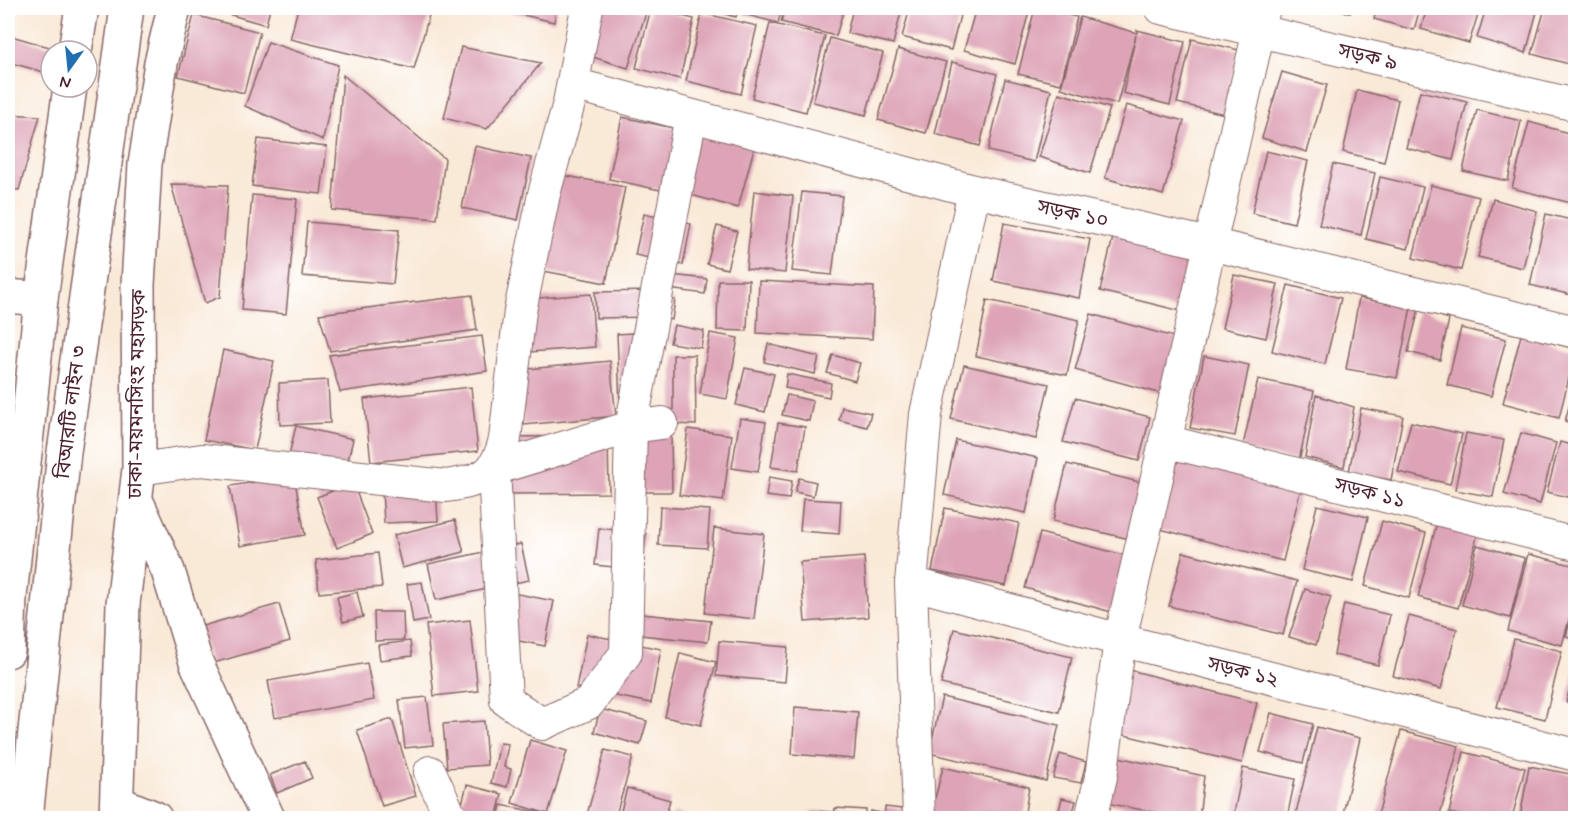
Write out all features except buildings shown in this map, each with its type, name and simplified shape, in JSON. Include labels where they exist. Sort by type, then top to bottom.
[{"type":"main road","points":[[77,39],[82,8]]},
{"type":"main road","name":"বিআরটি লাইন ৩","points":[[26,819],[64,452],[127,8]]},
{"type":"main road","name":"ঢাকা-ময়মনসিংহ মহাসড়ক","points":[[117,811],[123,604],[137,484],[138,285],[145,164],[161,63],[174,8]]},
{"type":"main road","points":[[8,651],[10,597],[29,433],[41,299],[68,99]]},
{"type":"main road","points":[[8,296],[41,299]]},
{"type":"main road","points":[[8,497],[29,433]]},
{"type":"main road","points":[[137,484],[168,571],[196,662],[268,819]]},
{"type":"main road","points":[[117,811],[155,819]]},
{"type":"street","points":[[587,8],[573,84],[546,185],[519,311],[505,439],[501,457],[494,469],[506,700],[542,724],[589,703],[626,653],[631,427],[691,116]]},
{"type":"street","name":"সড়ক ৯","points":[[1161,8],[1262,19],[1575,105]]},
{"type":"street","points":[[1091,819],[1101,777],[1120,640],[1262,19]]},
{"type":"street","name":"সড়ক ১০","points":[[573,84],[974,191],[1210,244],[1575,332]]},
{"type":"street","points":[[920,819],[911,584],[926,414],[974,191]]},
{"type":"street","points":[[137,484],[202,460],[446,486],[475,482],[494,469],[631,427],[662,423]]},
{"type":"street","name":"সড়ক ১১","points":[[1165,441],[1575,544]]},
{"type":"street","name":"সড়ক ১২","points":[[911,584],[1120,640],[1575,755]]},
{"type":"street","points":[[430,772],[451,819]]}]
